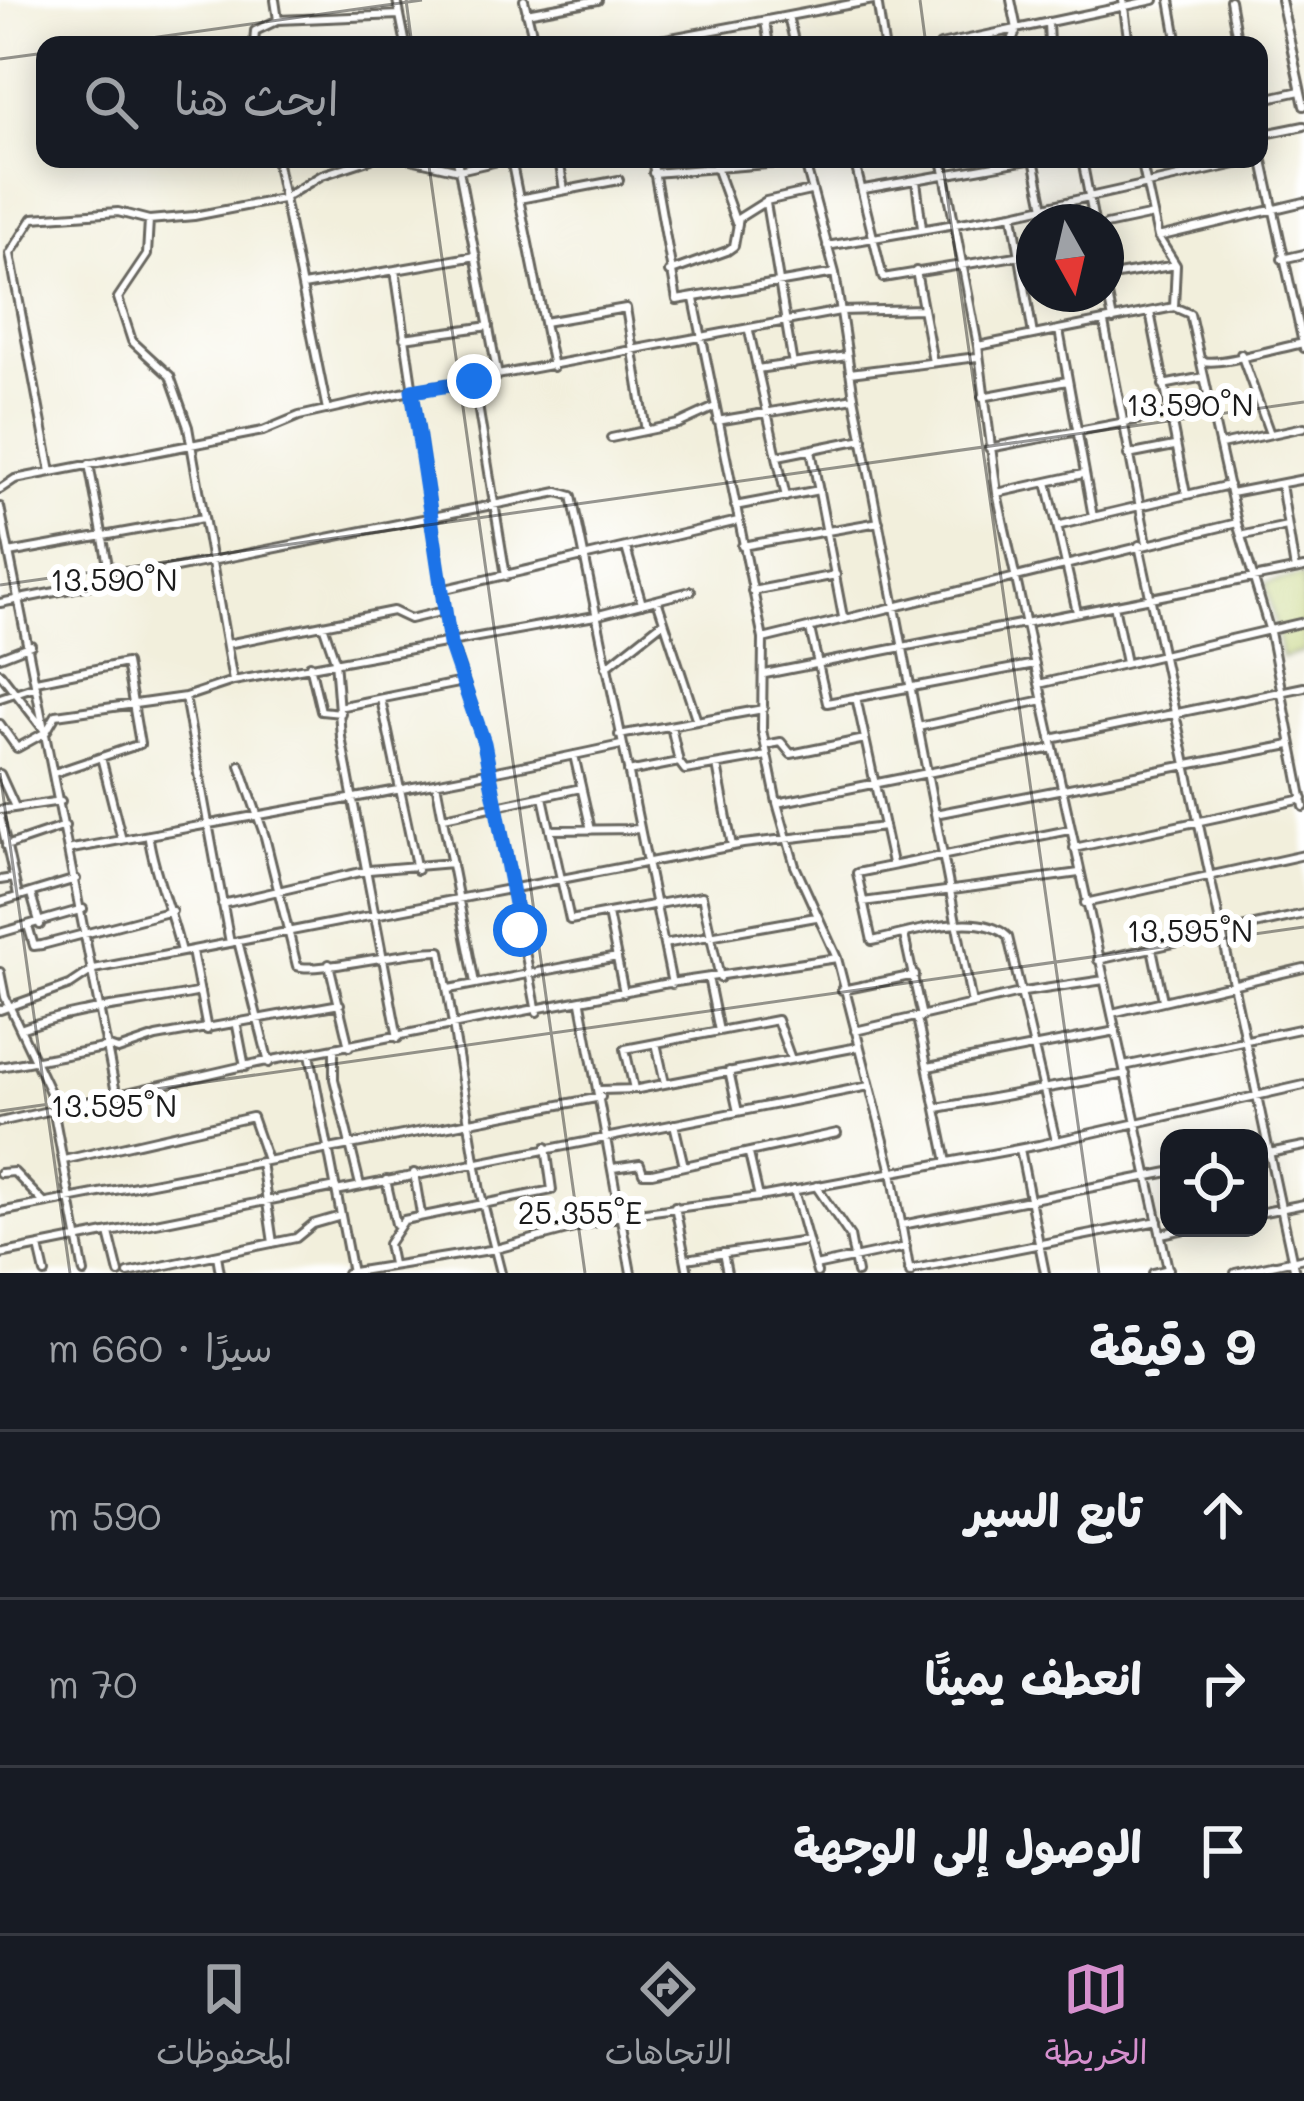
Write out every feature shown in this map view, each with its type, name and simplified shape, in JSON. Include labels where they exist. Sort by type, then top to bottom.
[{"type":"street","points":[[275,0],[278,20]]},
{"type":"street","points":[[397,0],[404,36]]},
{"type":"street","points":[[524,0],[532,36]]},
{"type":"street","points":[[526,13],[598,0]]},
{"type":"street","points":[[801,0],[803,13]]},
{"type":"street","points":[[681,36],[875,0],[882,36]]},
{"type":"street","points":[[1011,0],[1018,29],[1014,36]]},
{"type":"street","points":[[991,36],[1123,3],[1154,0]]},
{"type":"street","points":[[1170,0],[1176,36]]},
{"type":"street","points":[[1230,0],[1236,36]]},
{"type":"street","points":[[1281,0],[1304,106]]},
{"type":"street","points":[[1123,3],[1128,36]]},
{"type":"street","points":[[255,36],[255,31],[278,20],[400,15]]},
{"type":"street","points":[[788,16],[793,36]]},
{"type":"street","points":[[765,22],[768,36]]},
{"type":"street","points":[[1048,22],[1049,36]]},
{"type":"street","points":[[1289,40],[1304,37]]},
{"type":"street","points":[[1268,98],[1302,90]]},
{"type":"street","points":[[1268,136],[1304,126]]},
{"type":"street","points":[[277,168],[327,410]]},
{"type":"street","points":[[51,472],[10,254],[33,218],[118,212],[149,220],[282,199],[343,168]]},
{"type":"street","points":[[451,168],[469,168]]},
{"type":"street","points":[[511,168],[553,367]]},
{"type":"street","points":[[560,168],[564,190]]},
{"type":"street","points":[[653,168],[677,299],[836,273]]},
{"type":"street","points":[[669,272],[734,246],[736,223],[715,168]]},
{"type":"street","points":[[653,173],[739,168]]},
{"type":"street","points":[[806,168],[836,273],[854,398],[972,1004]]},
{"type":"street","points":[[857,168],[883,278],[1016,255]]},
{"type":"street","points":[[944,168],[978,346],[997,494],[1160,1230]]},
{"type":"street","points":[[864,189],[984,168]]},
{"type":"street","points":[[1036,168],[1043,204]]},
{"type":"street","points":[[1084,168],[1091,204]]},
{"type":"street","points":[[1143,168],[1158,237],[1176,265],[1174,307]]},
{"type":"street","points":[[1062,204],[1219,168]]},
{"type":"street","points":[[1200,352],[1209,364],[1304,345],[1262,168]]},
{"type":"street","points":[[460,170],[498,376]]},
{"type":"street","points":[[519,199],[619,180]]},
{"type":"street","points":[[916,181],[922,228]]},
{"type":"street","points":[[736,223],[766,201],[812,191]]},
{"type":"street","points":[[766,201],[793,365]]},
{"type":"street","points":[[1158,237],[1304,202]]},
{"type":"street","points":[[827,246],[1016,213]]},
{"type":"street","points":[[1013,214],[1016,234]]},
{"type":"street","points":[[1124,221],[1153,215]]},
{"type":"street","points":[[149,220],[147,255],[118,298],[122,320],[132,340],[170,376],[190,443],[233,680]]},
{"type":"street","points":[[1282,259],[1304,254]]},
{"type":"street","points":[[302,286],[476,256]]},
{"type":"street","points":[[1124,277],[1176,265]]},
{"type":"street","points":[[395,270],[450,644],[490,774],[537,1012]]},
{"type":"street","points":[[916,270],[933,362]]},
{"type":"street","points":[[694,299],[763,639],[765,745],[777,803],[816,917],[837,958],[892,1172],[910,1271],[1158,1222]]},
{"type":"street","points":[[978,346],[1174,307],[1190,314],[1238,523],[1270,632],[1290,745],[1299,765],[1303,803],[1074,848]]},
{"type":"street","points":[[544,322],[626,308],[646,431]]},
{"type":"street","points":[[0,489],[15,479],[263,431],[327,410],[412,391],[702,340],[840,310],[923,309]]},
{"type":"street","points":[[1028,312],[1033,335]]},
{"type":"street","points":[[1108,312],[1120,423],[1140,503],[1150,598],[1220,932],[1261,1096],[1295,1273]]},
{"type":"street","points":[[1150,312],[1186,494]]},
{"type":"street","points":[[404,338],[489,326]]},
{"type":"street","points":[[1059,330],[1093,517]]},
{"type":"street","points":[[749,331],[786,496]]},
{"type":"street","points":[[1241,354],[1270,434]]},
{"type":"street","points":[[758,369],[847,356]]},
{"type":"street","points":[[850,373],[977,357]]},
{"type":"street","points":[[1163,385],[1204,377]]},
{"type":"street","points":[[474,381],[506,576]]},
{"type":"street","points":[[982,397],[1067,381]]},
{"type":"street","points":[[717,421],[854,398]]},
{"type":"street","points":[[989,448],[1210,406]]},
{"type":"street","points":[[611,438],[715,407]]},
{"type":"street","points":[[1221,446],[1304,427]]},
{"type":"street","points":[[778,456],[862,439]]},
{"type":"street","points":[[1128,455],[1174,446]]},
{"type":"street","points":[[811,450],[843,617]]},
{"type":"street","points":[[89,464],[111,581]]},
{"type":"street","points":[[997,494],[1083,474]]},
{"type":"street","points":[[1057,526],[1186,494],[1304,479]]},
{"type":"street","points":[[1047,482],[1077,612]]},
{"type":"street","points":[[765,674],[1300,569],[1281,484]]},
{"type":"street","points":[[735,506],[820,490]]},
{"type":"street","points":[[0,603],[494,504],[559,492],[572,496],[672,984]]},
{"type":"street","points":[[0,507],[32,645],[118,1099]]},
{"type":"street","points":[[9,553],[203,518]]},
{"type":"street","points":[[441,590],[738,521]]},
{"type":"street","points":[[742,547],[879,522]]},
{"type":"street","points":[[763,639],[1017,578],[1066,561],[1238,523]]},
{"type":"street","points":[[1244,535],[1304,532]]},
{"type":"street","points":[[626,548],[642,604]]},
{"type":"street","points":[[752,591],[836,575]]},
{"type":"street","points":[[0,724],[15,748],[46,732],[56,715],[185,697],[233,680],[596,616],[691,591]]},
{"type":"street","points":[[658,600],[697,721]]},
{"type":"street","points":[[1114,605],[1126,663]]},
{"type":"street","points":[[227,644],[398,611],[407,619],[444,611]]},
{"type":"street","points":[[606,667],[663,622]]},
{"type":"street","points":[[1039,684],[1304,622]]},
{"type":"street","points":[[323,625],[335,660],[351,795],[398,1038]]},
{"type":"street","points":[[810,629],[824,701],[1034,664]]},
{"type":"street","points":[[0,657],[32,645]]},
{"type":"street","points":[[0,698],[36,683],[126,663],[140,744],[54,773]]},
{"type":"street","points":[[310,665],[321,711],[463,682]]},
{"type":"street","points":[[0,673],[46,732]]},
{"type":"street","points":[[777,803],[925,775],[1174,712],[1304,687]]},
{"type":"street","points":[[185,697],[222,904],[269,1063]]},
{"type":"street","points":[[856,698],[892,862]]},
{"type":"street","points":[[381,699],[417,870]]},
{"type":"street","points":[[918,728],[1042,700]]},
{"type":"street","points":[[70,850],[255,819],[351,795],[490,774],[671,726],[763,709]]},
{"type":"street","points":[[671,726],[682,770],[767,756]]},
{"type":"street","points":[[765,745],[781,742],[791,754],[865,739]]},
{"type":"street","points":[[933,814],[1290,745]]},
{"type":"street","points":[[574,755],[591,830]]},
{"type":"street","points":[[101,757],[122,840]]},
{"type":"street","points":[[627,772],[679,762]]},
{"type":"street","points":[[717,764],[732,846]]},
{"type":"street","points":[[240,765],[298,966],[307,970],[382,955],[440,951],[484,1204],[501,1273]]},
{"type":"street","points":[[0,774],[15,808]]},
{"type":"street","points":[[436,783],[475,983]]},
{"type":"street","points":[[443,817],[581,788]]},
{"type":"street","points":[[543,797],[571,920],[702,896],[720,978]]},
{"type":"street","points":[[18,895],[1,820],[15,808],[61,801]]},
{"type":"street","points":[[6,846],[66,826]]},
{"type":"street","points":[[0,1010],[70,985],[94,969],[732,846],[884,827]]},
{"type":"street","points":[[550,830],[639,830]]},
{"type":"street","points":[[1056,1141],[1024,992],[1004,933],[993,926],[956,926],[872,940],[858,869],[1070,830]]},
{"type":"street","points":[[149,838],[155,876],[165,887],[182,952]]},
{"type":"street","points":[[1085,902],[1304,855]]},
{"type":"street","points":[[222,904],[369,870],[417,870],[452,863]]},
{"type":"street","points":[[863,902],[1079,873]]},
{"type":"street","points":[[0,880],[13,878]]},
{"type":"street","points":[[0,902],[76,879]]},
{"type":"street","points":[[31,893],[40,925]]},
{"type":"street","points":[[0,933],[29,929],[82,909]]},
{"type":"street","points":[[29,929],[34,946],[172,911]]},
{"type":"street","points":[[608,914],[624,993]]},
{"type":"street","points":[[1099,960],[1304,914]]},
{"type":"street","points":[[664,944],[816,917]]},
{"type":"street","points":[[904,935],[947,1162]]},
{"type":"street","points":[[1152,948],[1163,1000]]},
{"type":"street","points":[[191,950],[207,1030]]},
{"type":"street","points":[[448,989],[617,957]]},
{"type":"street","points":[[1,1120],[118,1099],[334,1049],[672,984],[837,958]]},
{"type":"street","points":[[329,964],[349,1047]]},
{"type":"street","points":[[1112,1012],[1303,968],[1304,979]]},
{"type":"street","points":[[842,990],[915,974]]},
{"type":"street","points":[[1,978],[40,1063],[54,1109],[84,1273]]},
{"type":"street","points":[[708,980],[719,1031]]},
{"type":"street","points":[[854,1031],[1024,992],[1104,980]]},
{"type":"street","points":[[23,1028],[101,1008],[120,1010],[200,992]]},
{"type":"street","points":[[581,1003],[632,1273]]},
{"type":"street","points":[[0,1067],[109,1047],[118,1050],[156,1037],[340,1004]]},
{"type":"street","points":[[634,1089],[624,1050],[719,1031],[780,1021],[791,1060]]},
{"type":"street","points":[[237,1026],[244,1067]]},
{"type":"street","points":[[937,1108],[1044,1090],[1304,1028]]},
{"type":"street","points":[[928,1067],[1116,1031]]},
{"type":"street","points":[[656,1043],[665,1083]]},
{"type":"street","points":[[0,1212],[859,1047]]},
{"type":"street","points":[[334,1049],[333,1076],[360,1185]]},
{"type":"street","points":[[310,1054],[350,1273],[496,1249],[623,1215],[758,1197],[1020,1149],[1304,1085]]},
{"type":"street","points":[[729,1071],[739,1112]]},
{"type":"street","points":[[0,1254],[869,1087]]},
{"type":"street","points":[[64,1160],[252,1117],[264,1161],[273,1243]]},
{"type":"street","points":[[674,1124],[684,1166]]},
{"type":"street","points":[[613,1168],[640,1165],[645,1173],[837,1133]]},
{"type":"street","points":[[1268,1153],[1304,1146]]},
{"type":"street","points":[[397,1224],[422,1214],[552,1190],[546,1148]]},
{"type":"street","points":[[1020,1149],[1045,1273]]},
{"type":"street","points":[[749,1153],[758,1197]]},
{"type":"street","points":[[0,1172],[14,1172],[43,1202]]},
{"type":"street","points":[[414,1173],[422,1214]]},
{"type":"street","points":[[902,1225],[1160,1174]]},
{"type":"street","points":[[386,1180],[397,1224],[388,1244],[392,1264]]},
{"type":"street","points":[[817,1186],[850,1236],[857,1273]]},
{"type":"street","points":[[794,1190],[816,1270],[906,1247]]},
{"type":"street","points":[[1268,1211],[1304,1204]]},
{"type":"street","points":[[675,1206],[688,1273]]},
{"type":"street","points":[[109,1233],[124,1273],[302,1237],[313,1224],[341,1216]]},
{"type":"street","points":[[1153,1273],[1169,1271],[1162,1237]]},
{"type":"street","points":[[686,1258],[807,1240]]},
{"type":"street","points":[[39,1247],[45,1273]]},
{"type":"street","points":[[723,1252],[727,1273]]},
{"type":"street","points":[[217,1255],[220,1273]]},
{"type":"street","points":[[1235,1273],[1304,1258]]},
{"type":"green space","points":[[1304,575],[1304,652],[1282,658],[1266,583]]},
{"type":"route","points":[[474,381],[412,391],[450,644],[482,731],[520,930]]}]
